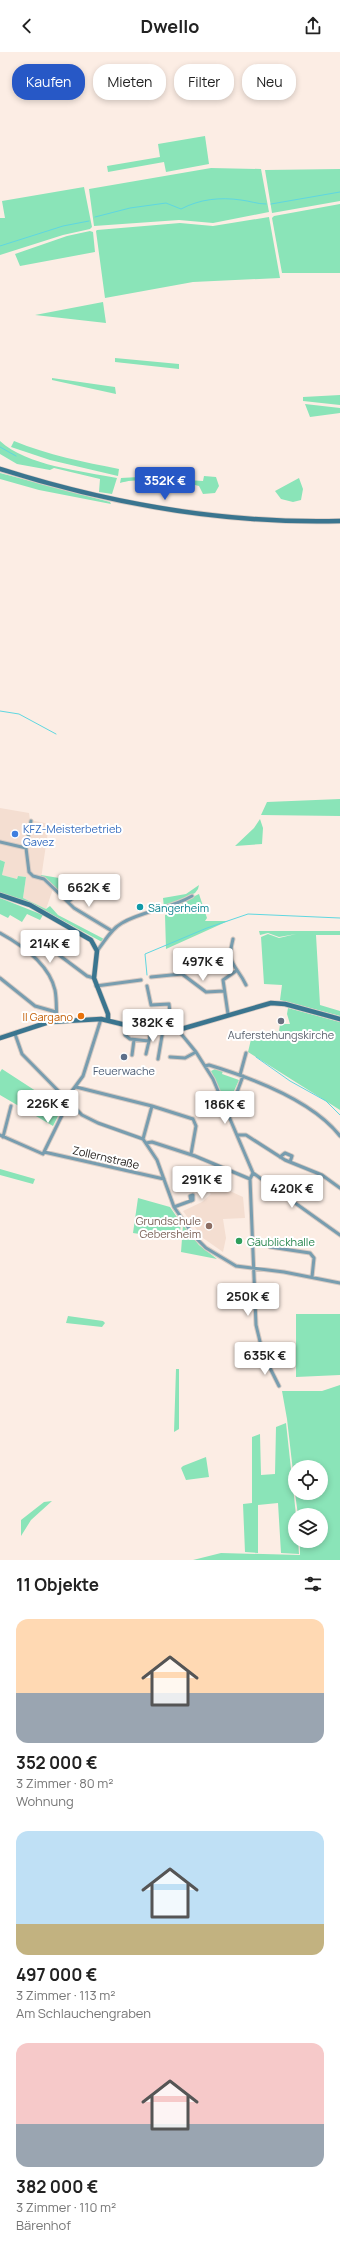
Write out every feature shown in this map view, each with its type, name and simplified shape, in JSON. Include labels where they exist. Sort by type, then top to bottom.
[{"type":"street","points":[[0,469],[60,487],[165,509],[263,520],[340,522]]},
{"type":"street","points":[[31,821],[26,848],[29,872],[33,876],[44,880],[69,901],[74,908],[112,931]]},
{"type":"street","points":[[0,842],[26,848]]},
{"type":"street","points":[[0,895],[30,906],[82,933],[91,940],[97,951]]},
{"type":"street","points":[[69,901],[75,896],[91,898]]},
{"type":"street","points":[[108,1020],[108,1014],[94,978],[97,951],[112,931],[132,918],[166,908],[192,896]]},
{"type":"street","points":[[0,933],[25,949],[45,971],[54,989],[57,1021]]},
{"type":"street","points":[[233,939],[230,956],[236,971],[246,985]]},
{"type":"street","points":[[51,949],[87,976],[94,978]]},
{"type":"street","points":[[151,977],[182,974],[202,956],[214,954]]},
{"type":"street","points":[[228,1014],[224,991],[224,978],[236,971]]},
{"type":"street","points":[[182,974],[206,992],[224,991]]},
{"type":"street","points":[[0,978],[35,1006],[56,1012]]},
{"type":"street","points":[[96,986],[140,980]]},
{"type":"street","points":[[147,986],[151,1005],[169,1004],[172,1030]]},
{"type":"street","points":[[0,1038],[57,1021],[101,1019],[150,1029],[178,1030],[228,1014],[275,1003],[340,1020]]},
{"type":"street","points":[[43,1153],[86,1066],[101,1019]]},
{"type":"street","points":[[126,1025],[125,1035],[134,1040],[148,1041]]},
{"type":"street","points":[[146,1054],[150,1029]]},
{"type":"street","points":[[158,1059],[163,1030]]},
{"type":"street","points":[[178,1030],[206,1066],[238,1135],[253,1173],[340,1234]]},
{"type":"street","points":[[16,1034],[22,1054],[90,1120],[143,1138]]},
{"type":"street","points":[[132,1055],[134,1040]]},
{"type":"street","points":[[170,1057],[185,1058],[196,1052]]},
{"type":"street","points":[[225,1108],[233,1103],[242,1075],[246,1053]]},
{"type":"street","points":[[206,1066],[209,1065],[242,1075],[303,1105],[325,1121],[340,1136]]},
{"type":"street","points":[[76,1087],[152,1106],[193,1119],[196,1122],[191,1154]]},
{"type":"street","points":[[2,1136],[11,1106]]},
{"type":"street","points":[[152,1106],[143,1138],[157,1160],[174,1207],[194,1236],[206,1248],[236,1266],[312,1277],[340,1283]]},
{"type":"street","points":[[238,1135],[246,1135],[290,1162],[322,1175],[340,1188]]},
{"type":"street","name":"Zollernstraße","points":[[2,1136],[43,1153],[164,1179]]},
{"type":"street","points":[[146,1144],[152,1142],[191,1154],[250,1179]]},
{"type":"street","points":[[280,1156],[285,1153],[292,1156],[290,1162]]},
{"type":"street","points":[[253,1173],[250,1179],[253,1269],[258,1340],[265,1360],[279,1386]]},
{"type":"street","points":[[174,1207],[191,1201]]},
{"type":"street","points":[[270,1247],[313,1255],[312,1277]]},
{"type":"shaded area","points":[[0,808],[29,813],[30,820],[49,824],[41,879],[53,889],[46,909],[23,898],[26,877],[18,876],[17,879],[2,875],[5,862],[0,860]]},
{"type":"shaded area","points":[[210,1182],[243,1197],[245,1218],[223,1219],[226,1238],[223,1252],[203,1238],[183,1211],[202,1202],[211,1194],[204,1186]]},
{"type":"green space","points":[[205,136],[209,164],[166,172],[164,162],[108,172],[107,166],[160,157],[158,144]]},
{"type":"green space","points":[[211,168],[261,169],[269,212],[213,223],[179,220],[94,226],[89,189]]},
{"type":"green space","points":[[340,169],[340,201],[272,213],[265,170]]},
{"type":"green space","points":[[84,187],[92,227],[90,229],[63,235],[0,255],[0,218],[5,218],[2,201]]},
{"type":"green space","points":[[340,204],[340,273],[282,273],[272,218],[274,216]]},
{"type":"green space","points":[[269,217],[280,278],[193,282],[105,298],[97,230],[180,223],[213,226]]},
{"type":"green space","points":[[90,231],[93,232],[95,252],[20,266],[15,254],[67,236]]},
{"type":"green space","points":[[103,302],[106,323],[35,315]]},
{"type":"green space","points":[[115,358],[179,364],[179,369],[115,362]]},
{"type":"green space","points":[[52,378],[115,387],[116,394],[52,380]]},
{"type":"green space","points":[[340,395],[340,405],[303,401],[303,397]]},
{"type":"green space","points":[[305,404],[340,408],[340,413],[310,417]]},
{"type":"green space","points":[[0,441],[11,449],[40,462],[72,470],[117,478],[112,494],[99,492],[100,479],[54,468],[50,470],[17,464],[0,454]]},
{"type":"green space","points":[[14,441],[79,461],[119,469],[118,476],[50,460],[11,447]]},
{"type":"green space","points":[[0,473],[110,502],[111,504],[39,490],[0,479]]},
{"type":"green space","points":[[204,476],[216,477],[219,486],[215,493],[203,494],[199,486],[171,481],[137,480],[120,483],[121,478],[139,477],[203,481]]},
{"type":"green space","points":[[299,478],[303,489],[301,500],[293,502],[281,499],[275,491]]},
{"type":"green space","points":[[340,799],[340,816],[261,815],[267,802]]},
{"type":"green space","points":[[260,819],[263,828],[262,844],[235,846],[254,828]]},
{"type":"green space","points":[[0,860],[5,862],[2,875],[17,879],[18,876],[26,877],[23,898],[46,909],[50,906],[58,915],[104,939],[102,942],[47,912],[0,893]]},
{"type":"green space","points":[[41,875],[65,879],[62,894],[41,877]]},
{"type":"green space","points":[[199,885],[195,893],[164,908],[163,898],[186,894]]},
{"type":"green space","points":[[199,894],[207,918],[205,921],[228,921],[166,949],[165,915],[169,914],[170,908]]},
{"type":"green space","points":[[0,898],[43,915],[40,920],[27,914],[22,922],[10,915],[8,918],[0,914]]},
{"type":"green space","points":[[259,931],[340,931],[340,935],[316,935],[320,1005],[340,1011],[340,1016],[280,1000],[282,985],[264,984],[261,937],[268,934],[279,938],[296,934],[279,937],[268,933],[260,935]]},
{"type":"green space","points":[[288,1008],[340,1022],[340,1110],[248,1052],[253,1031],[265,1036],[267,1032],[279,1031],[280,1024],[290,1024],[287,1014]]},
{"type":"green space","points":[[2,1069],[62,1108],[53,1126],[0,1095],[0,1072]]},
{"type":"green space","points":[[215,1069],[223,1071],[222,1074],[239,1080],[229,1102],[224,1100],[211,1071]]},
{"type":"green space","points":[[0,1169],[35,1179],[33,1184],[0,1175]]},
{"type":"green space","points":[[138,1198],[170,1207],[181,1223],[179,1240],[133,1233]]},
{"type":"green space","points":[[183,1225],[199,1245],[217,1259],[181,1252]]},
{"type":"green space","points":[[296,1314],[340,1314],[340,1375],[296,1377]]},
{"type":"green space","points":[[68,1316],[103,1321],[105,1323],[102,1327],[66,1323]]},
{"type":"green space","points":[[176,1369],[179,1369],[179,1429],[174,1432]]},
{"type":"green space","points":[[340,1385],[340,1560],[193,1560],[221,1553],[300,1555],[300,1548],[328,1548],[328,1508],[297,1508],[296,1500],[328,1500],[328,1460],[292,1460],[282,1391],[322,1391]]},
{"type":"green space","points":[[286,1423],[290,1460],[288,1460],[288,1500],[294,1500],[295,1508],[288,1508],[288,1548],[299,1548],[299,1554],[281,1553],[278,1503],[258,1505],[258,1553],[245,1552],[243,1504],[252,1503],[252,1437],[260,1434],[261,1475],[275,1474],[276,1427]]},
{"type":"green space","points":[[206,1457],[209,1477],[186,1480],[181,1468]]},
{"type":"green space","points":[[52,1501],[31,1520],[21,1536],[21,1520],[44,1502]]},
{"type":"waterway","points":[[271,204],[340,192]]},
{"type":"waterway","points":[[95,217],[130,208],[166,203],[181,209],[195,203],[218,199],[244,200],[266,204]]},
{"type":"waterway","points":[[0,246],[63,226],[89,221]]},
{"type":"waterway","points":[[0,447],[16,456]]},
{"type":"waterway","points":[[0,711],[19,714],[56,734]]},
{"type":"waterway","points":[[147,975],[145,954],[207,928],[248,914],[340,918]]},
{"type":"waterway","points":[[256,1057],[290,1081],[326,1101],[340,1115]]},
{"type":"place","name":"KFZ-Meisterbetrieb Gavez","points":[[15,834]]},
{"type":"place","name":"Sängerheim","points":[[140,907]]},
{"type":"place","name":"Il Gargano","points":[[81,1016]]},
{"type":"place","name":"Auferstehungskirche","points":[[281,1021]]},
{"type":"place","name":"Feuerwache","points":[[124,1057]]},
{"type":"place","name":"Grundschule Gebersheim","points":[[209,1226]]},
{"type":"place","name":"Gäublickhalle","points":[[239,1241]]}]
